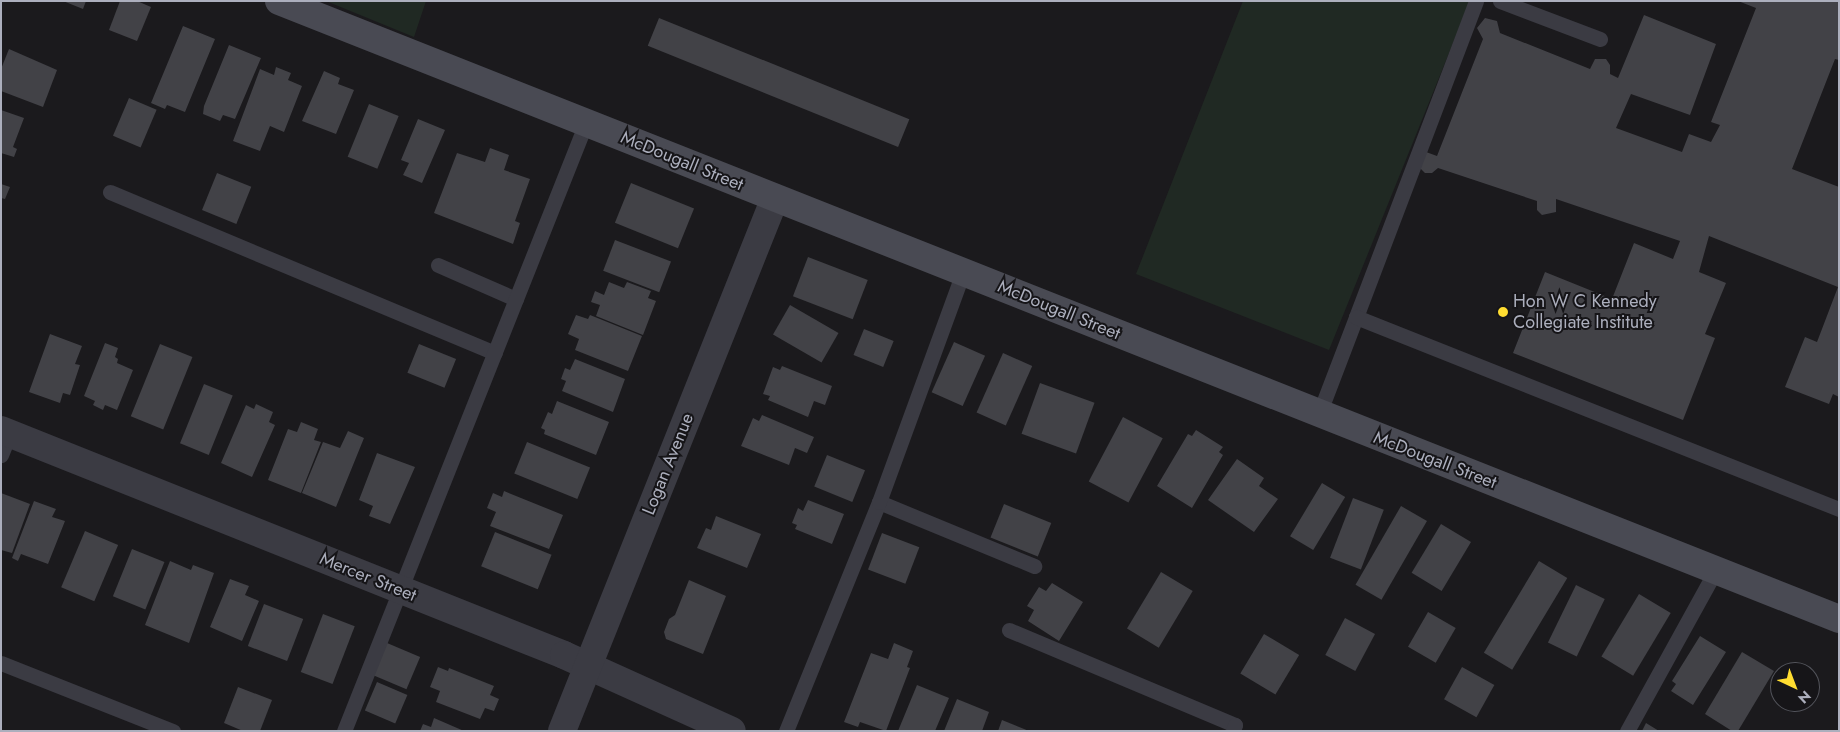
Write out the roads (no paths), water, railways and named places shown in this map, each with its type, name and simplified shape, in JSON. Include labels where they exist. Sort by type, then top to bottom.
[{"type":"street","name":"McDougall Street","points":[[279,1],[1839,619]]},
{"type":"street","name":"Logan Avenue","points":[[562,731],[775,198]]},
{"type":"street","name":"Mercer Street","points":[[4,440],[400,590],[588,665],[732,731]]},
{"type":"lane","points":[[1319,414],[1476,1]]},
{"type":"lane","points":[[1500,1],[1600,39]]},
{"type":"lane","points":[[344,731],[586,123]]},
{"type":"lane","points":[[110,192],[495,353]]},
{"type":"lane","points":[[438,265],[516,299]]},
{"type":"lane","points":[[786,731],[879,502],[963,272]]},
{"type":"lane","points":[[1356,316],[1839,509]]},
{"type":"lane","points":[[879,502],[1034,566]]},
{"type":"lane","points":[[1627,731],[1716,570]]},
{"type":"lane","points":[[1009,630],[1235,725],[1233,731]]},
{"type":"lane","points":[[1,662],[173,731]]},
{"type":"place","name":"Hon W C Kennedy Collegiate Institute","points":[[1503,312]]}]
